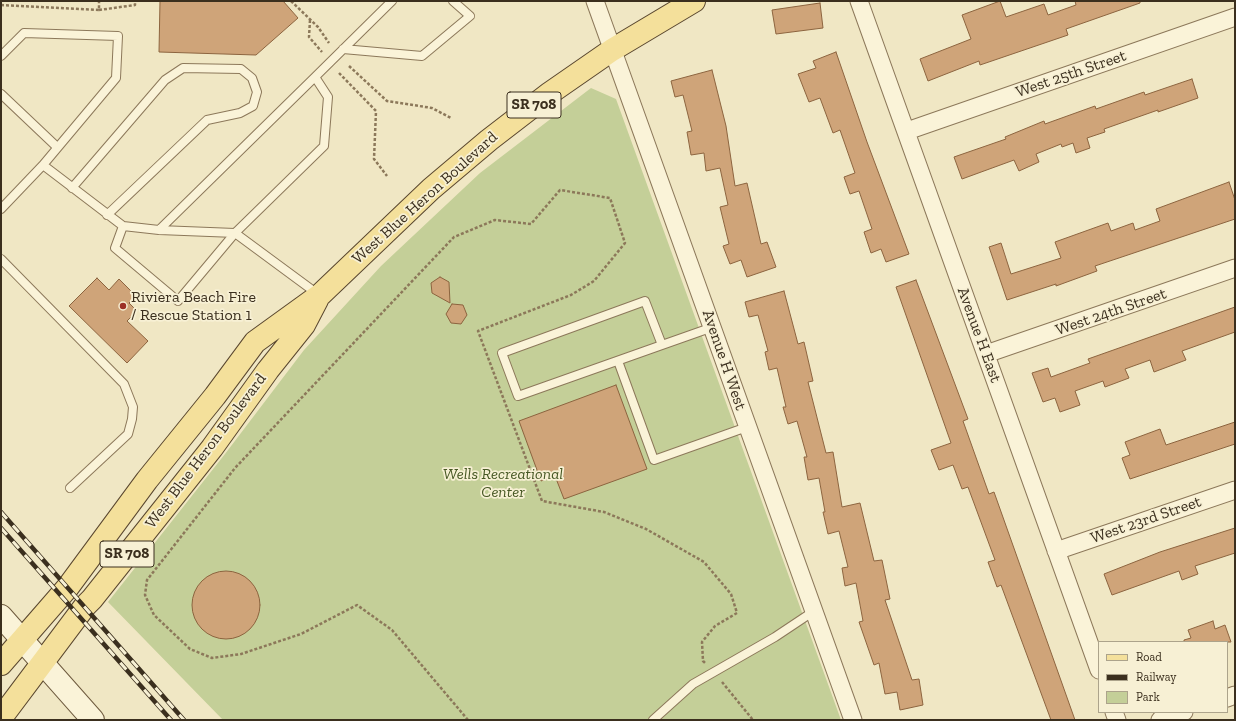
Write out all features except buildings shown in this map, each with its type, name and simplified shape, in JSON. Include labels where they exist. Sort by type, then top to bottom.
[{"type":"main road","name":"West Blue Heron Boulevard","points":[[1,664],[21,639],[68,587],[147,480],[215,396],[255,342],[320,295],[431,189],[489,140],[550,93],[612,50],[694,1]]},
{"type":"main road","name":"West Blue Heron Boulevard","points":[[1,718],[85,606],[212,448],[268,370],[304,325],[320,295]]},
{"type":"main road","points":[[1,616],[93,720]]},
{"type":"street","name":"Avenue H West","points":[[595,1],[713,326],[853,720]]},
{"type":"street","name":"Avenue H East","points":[[859,1],[907,131],[1098,667]]},
{"type":"street","name":"West 25th Street","points":[[907,131],[1235,17]]},
{"type":"street","name":"West 24th Street","points":[[986,354],[1235,268]]},
{"type":"street","name":"West 23rd Street","points":[[1056,550],[1235,490]]},
{"type":"street","points":[[1160,720],[1181,713]]},
{"type":"lane","points":[[159,230],[392,1]]},
{"type":"lane","points":[[343,49],[422,56],[470,16],[453,1]]},
{"type":"lane","points":[[1,56],[24,33],[118,36],[116,78],[43,165],[1,209]]},
{"type":"lane","points":[[72,188],[165,80],[183,68],[241,69],[252,78],[257,92],[253,106],[240,113],[207,120],[107,215]]},
{"type":"lane","points":[[123,226],[115,248],[178,301],[234,233],[324,146],[328,97],[315,77]]},
{"type":"lane","points":[[1,94],[57,147]]},
{"type":"lane","points":[[43,165],[123,226],[159,230],[234,233],[320,295]]},
{"type":"lane","points":[[1,260],[124,384],[133,407],[132,419],[128,434],[70,488]]},
{"type":"lane","points":[[662,345],[645,301],[502,353],[518,396],[618,361],[662,345],[713,326]]},
{"type":"lane","points":[[618,361],[654,460],[748,427]]},
{"type":"lane","points":[[653,720],[676,698],[713,672],[776,637],[814,611]]},
{"type":"path","points":[[99,1],[99,10]]},
{"type":"path","points":[[1,5],[99,10],[134,5],[135,1]]},
{"type":"path","points":[[291,1],[310,19],[329,43]]},
{"type":"path","points":[[310,19],[309,37],[322,52]]},
{"type":"path","points":[[349,66],[387,101],[432,108],[451,118]]},
{"type":"path","points":[[339,73],[376,111],[374,159],[387,176]]},
{"type":"path","points":[[468,720],[392,630],[357,605],[302,634],[241,654],[212,658],[190,649],[154,615],[145,595],[147,580],[235,468],[454,237],[495,220],[530,224],[560,190],[610,198],[626,243],[594,281],[571,295],[478,331],[542,501],[604,512],[646,529],[704,562],[732,594],[737,613],[715,626],[702,642],[703,661],[753,720]]},
{"type":"green space","name":"Wells Recreational Center","points":[[591,88],[616,99],[841,720],[223,720],[108,602],[225,454],[304,350],[381,266],[480,173]]},
{"type":"railway","points":[[1,512],[184,720]]},
{"type":"railway","points":[[1,528],[171,720]]},
{"type":"place","name":"Riviera Beach Fire / Rescue Station 1","points":[[123,306]]}]
